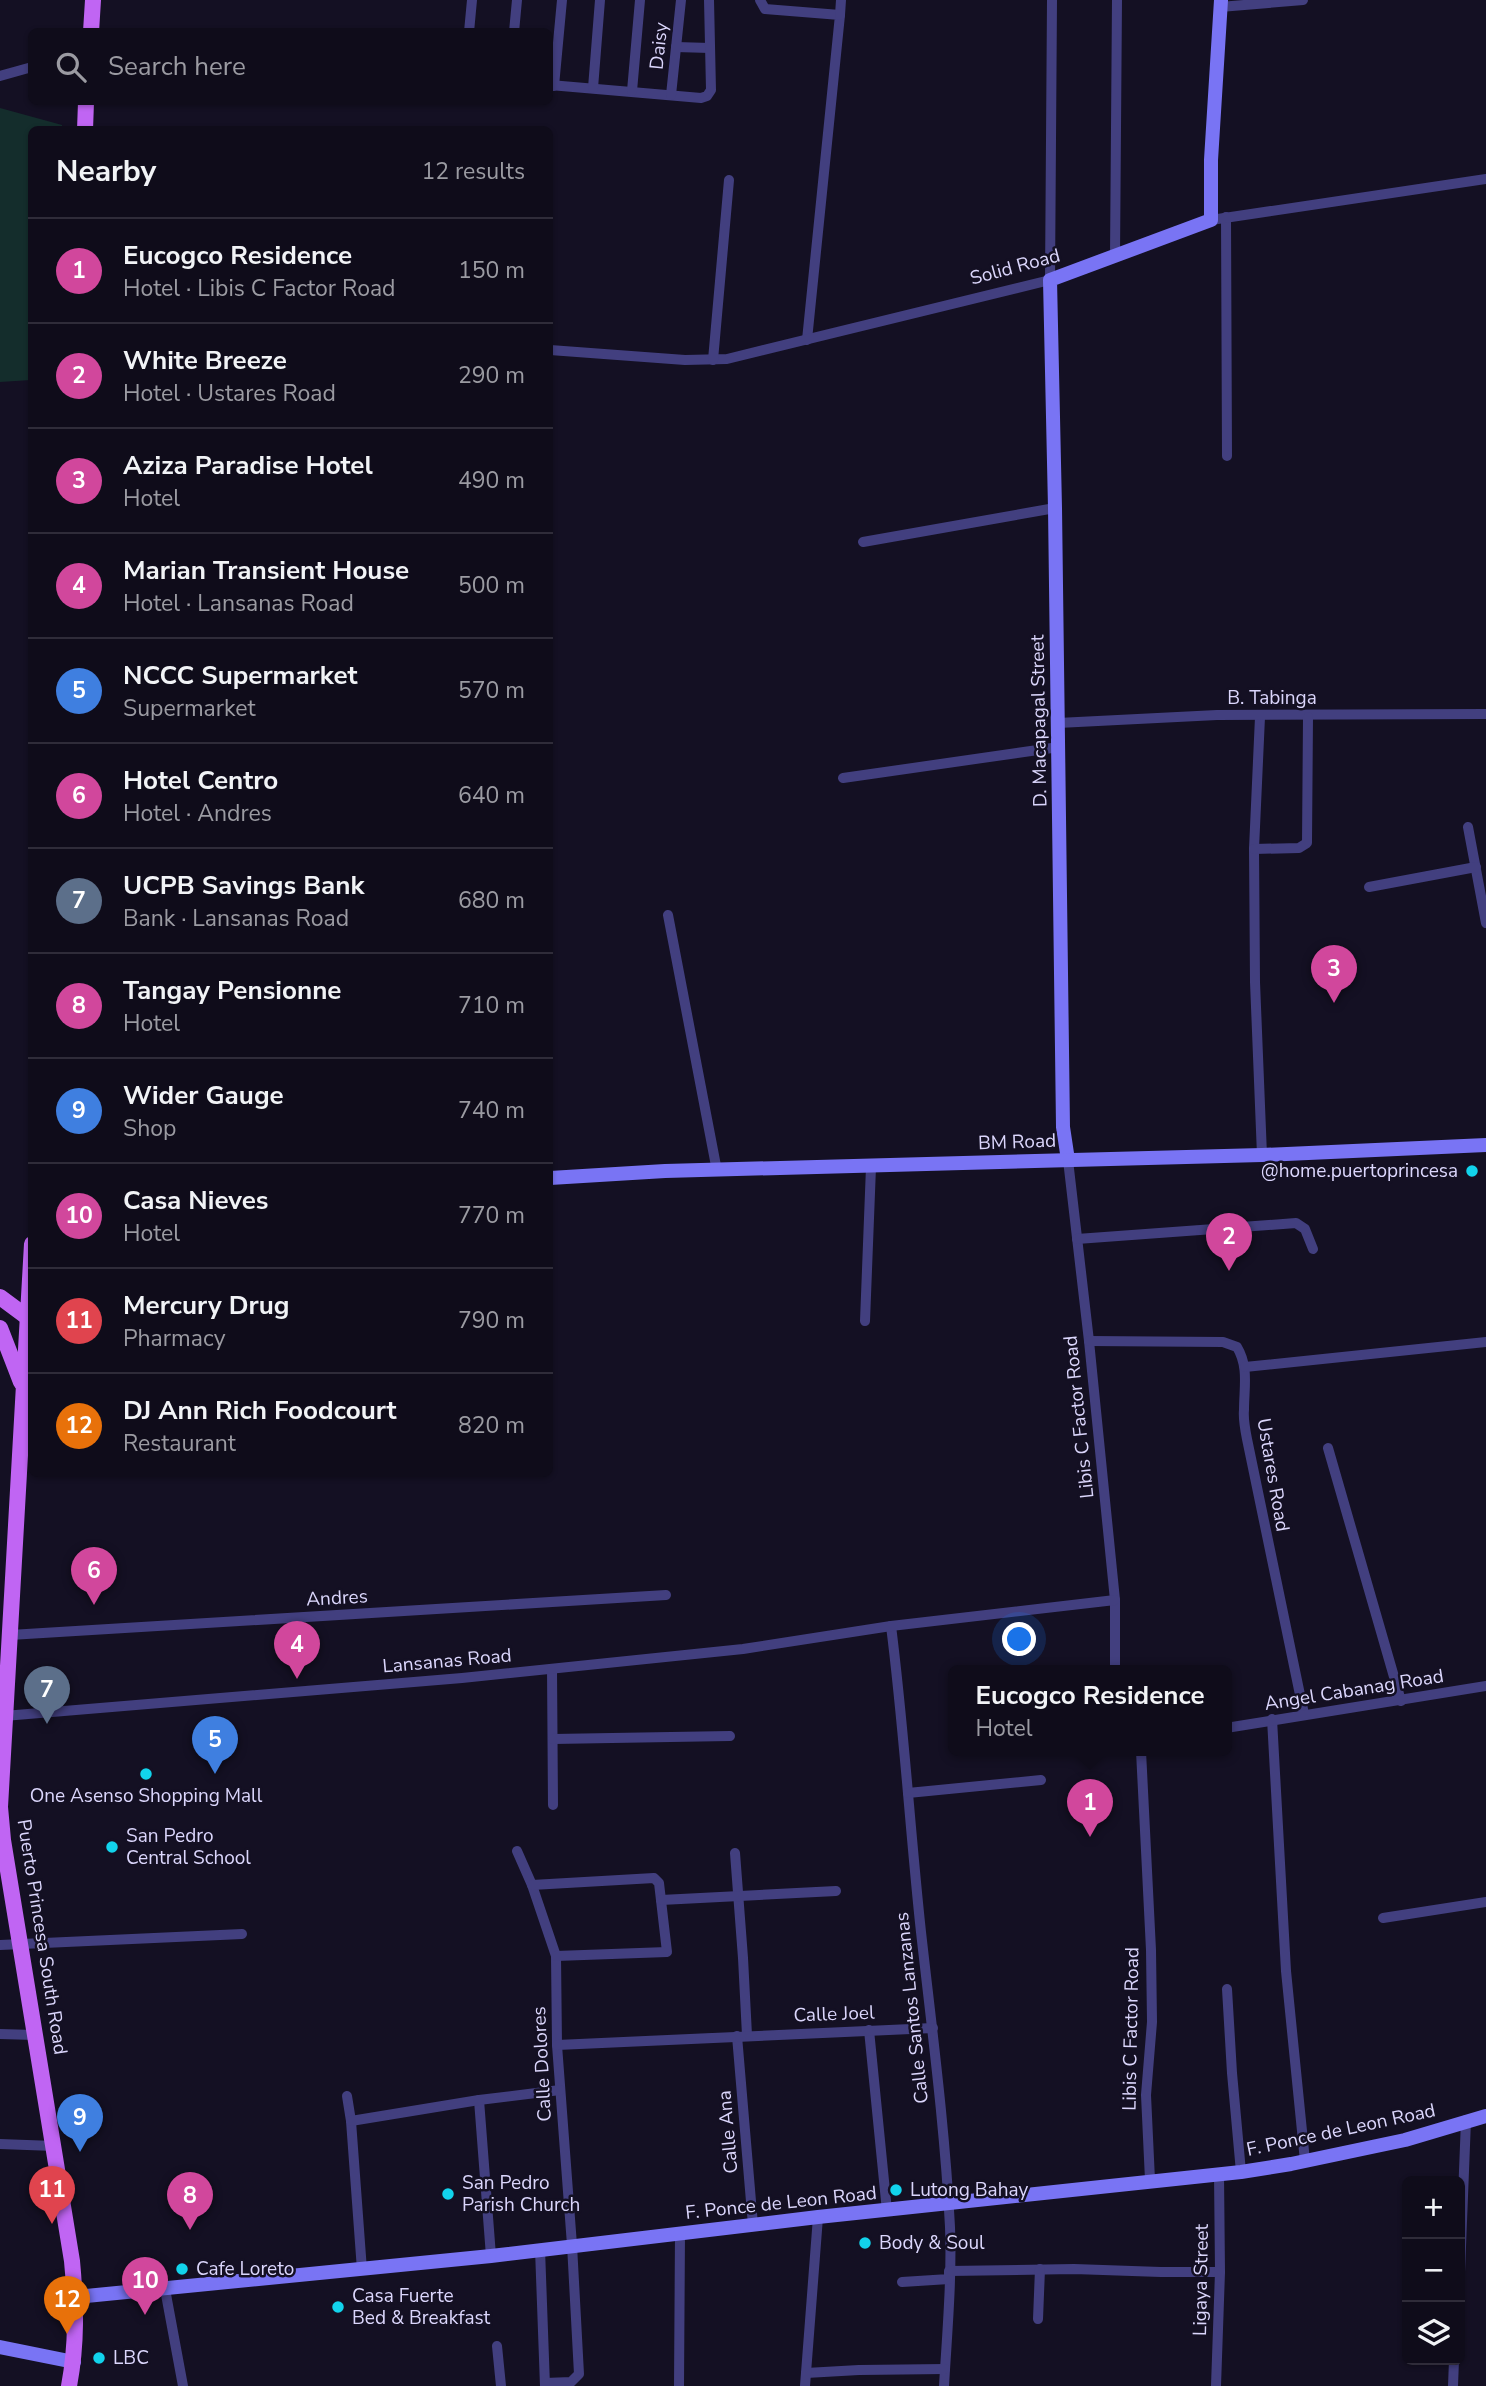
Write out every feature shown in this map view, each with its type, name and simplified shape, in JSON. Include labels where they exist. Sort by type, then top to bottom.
[{"type":"main road","points":[[91,28],[93,0]]},
{"type":"main road","points":[[85,126],[86,105]]},
{"type":"main road","points":[[0,1297],[27,1317]]},
{"type":"main road","name":"Puerto Princesa South Road","points":[[28,1302],[6,1616],[10,1634],[0,1781],[3,1840],[76,2297],[74,2362],[69,2386]]},
{"type":"main road","points":[[0,1328],[23,1388]]},
{"type":"street","points":[[469,28],[472,0]]},
{"type":"street","points":[[514,28],[517,0]]},
{"type":"street","points":[[553,76],[562,0]]},
{"type":"street","points":[[593,88],[600,0]]},
{"type":"street","points":[[632,91],[640,0]]},
{"type":"street","name":"Daisy","points":[[671,95],[681,0]]},
{"type":"street","points":[[553,85],[707,96],[710,90],[709,0]]},
{"type":"street","points":[[760,0],[765,9],[840,15]]},
{"type":"street","points":[[807,340],[841,0]]},
{"type":"street","points":[[1050,280],[1052,0]]},
{"type":"street","points":[[1115,256],[1117,0]]},
{"type":"street","points":[[1227,456],[1219,218],[1212,160],[1220,4],[1303,0]]},
{"type":"street","points":[[676,47],[710,48]]},
{"type":"street","points":[[0,76],[28,68]]},
{"type":"street","name":"Solid Road","points":[[553,350],[713,360],[743,356],[1050,280],[1219,218],[1486,179]]},
{"type":"street","points":[[713,360],[729,180]]},
{"type":"street","name":"D. Macapagal Street","points":[[1050,280],[1063,1127],[1068,1160]]},
{"type":"street","points":[[863,542],[1055,508]]},
{"type":"street","name":"B. Tabinga","points":[[1058,723],[1217,715],[1308,717],[1486,714]]},
{"type":"street","points":[[1260,717],[1254,849],[1255,982],[1262,1155]]},
{"type":"street","points":[[1254,849],[1299,848],[1307,843],[1308,717]]},
{"type":"street","points":[[843,778],[1059,747]]},
{"type":"street","points":[[1468,827],[1486,923]]},
{"type":"street","points":[[1369,887],[1476,867]]},
{"type":"street","points":[[668,915],[717,1171]]},
{"type":"street","name":"BM Road","points":[[553,1178],[1262,1155],[1486,1145]]},
{"type":"street","name":"Libis C Factor Road","points":[[1068,1160],[1090,1341],[1115,1600],[1115,1665]]},
{"type":"street","points":[[865,1321],[871,1167]]},
{"type":"street","points":[[1077,1239],[1296,1223],[1305,1229],[1313,1248]]},
{"type":"street","points":[[1090,1341],[1231,1343],[1237,1347],[1245,1367],[1486,1342]]},
{"type":"street","name":"Ustares Road","points":[[1245,1367],[1244,1410],[1247,1439],[1269,1556],[1304,1714]]},
{"type":"street","points":[[1328,1448],[1401,1701]]},
{"type":"street","name":"Andres","points":[[10,1634],[666,1595]]},
{"type":"street","name":"Lansanas Road","points":[[4,1716],[552,1669],[743,1649],[891,1626],[1115,1600]]},
{"type":"street","name":"Calle Santos Lanzanas","points":[[891,1626],[903,1718],[948,2205],[949,2275],[944,2386]]},
{"type":"street","points":[[552,1669],[553,1805]]},
{"type":"street","name":"Angel Cabanag Road","points":[[1232,1727],[1486,1686]]},
{"type":"street","points":[[1272,1720],[1286,1971],[1305,2161]]},
{"type":"street","points":[[554,1739],[730,1736]]},
{"type":"street","name":"Libis C Factor Road","points":[[1141,1756],[1151,1950],[1152,2022],[1146,2095],[1150,2180]]},
{"type":"street","points":[[908,1793],[1041,1780]]},
{"type":"street","name":"Calle Dolores","points":[[517,1851],[532,1885],[556,1956],[557,2045],[579,2374],[571,2382],[545,2385]]},
{"type":"street","name":"Calle Ana","points":[[734,1853],[739,1896],[742,2036],[753,2225]]},
{"type":"street","points":[[532,1885],[654,1878],[659,1883],[668,1949],[665,1954],[556,1956]]},
{"type":"street","points":[[661,1900],[836,1891]]},
{"type":"street","points":[[1382,1918],[1486,1902]]},
{"type":"street","points":[[0,1945],[242,1934]]},
{"type":"street","points":[[1227,1989],[1241,2172]]},
{"type":"street","name":"Calle Joel","points":[[557,2045],[933,2028]]},
{"type":"street","points":[[869,2030],[887,2211]]},
{"type":"street","points":[[0,2034],[35,2035]]},
{"type":"street","points":[[351,2121],[478,2100],[560,2090]]},
{"type":"street","points":[[347,2096],[362,2270]]},
{"type":"street","points":[[478,2100],[491,2256]]},
{"type":"street","name":"F. Ponce de Leon Road","points":[[76,2297],[362,2270],[818,2217],[1241,2172],[1405,2140],[1486,2116]]},
{"type":"street","points":[[1461,2239],[1466,2120]]},
{"type":"street","points":[[0,2144],[54,2146]]},
{"type":"street","name":"Ligaya Street","points":[[1216,2386],[1220,2272],[1219,2174]]},
{"type":"street","points":[[805,2386],[818,2217]]},
{"type":"street","points":[[679,2386],[680,2233]]},
{"type":"street","points":[[540,2249],[545,2385]]},
{"type":"street","points":[[1038,2319],[1040,2269]]},
{"type":"street","points":[[902,2282],[949,2275],[1040,2269],[1220,2272]]},
{"type":"street","points":[[165,2289],[183,2386]]},
{"type":"street","points":[[497,2346],[501,2386]]},
{"type":"street","points":[[0,2347],[74,2362]]},
{"type":"street","points":[[1453,2386],[1454,2365]]},
{"type":"street","points":[[806,2373],[892,2369],[945,2370]]},
{"type":"green space","points":[[0,108],[62,126],[28,126],[28,380],[0,382]]},
{"type":"place","name":"Aziza Paradise Hotel","points":[[1334,1003]]},
{"type":"place","name":"@home.puertoprincesa","points":[[1472,1171]]},
{"type":"place","name":"White Breeze","points":[[1229,1271]]},
{"type":"place","name":"Hotel Centro","points":[[94,1605]]},
{"type":"place","name":"Marian Transient House","points":[[297,1679]]},
{"type":"place","name":"UCPB Savings Bank","points":[[47,1724]]},
{"type":"place","name":"One Asenso Shopping Mall","points":[[146,1774]]},
{"type":"place","name":"NCCC Supermarket","points":[[215,1774]]},
{"type":"place","name":"Eucogco Residence","points":[[1090,1837]]},
{"type":"place","name":"San Pedro Central School","points":[[112,1847]]},
{"type":"place","name":"Wider Gauge","points":[[80,2152]]},
{"type":"place","name":"Lutong Bahay","points":[[896,2190]]},
{"type":"place","name":"San Pedro Parish Church","points":[[448,2194]]},
{"type":"place","name":"Mercury Drug","points":[[52,2224]]},
{"type":"place","name":"Tangay Pensionne","points":[[190,2230]]},
{"type":"place","name":"Body & Soul","points":[[865,2243]]},
{"type":"place","name":"Cafe Loreto","points":[[182,2269]]},
{"type":"place","name":"Casa Fuerte Bed & Breakfast","points":[[338,2307]]},
{"type":"place","name":"Casa Nieves","points":[[145,2315]]},
{"type":"place","name":"DJ Ann Rich Foodcourt","points":[[67,2334]]},
{"type":"place","name":"LBC","points":[[99,2358]]}]
